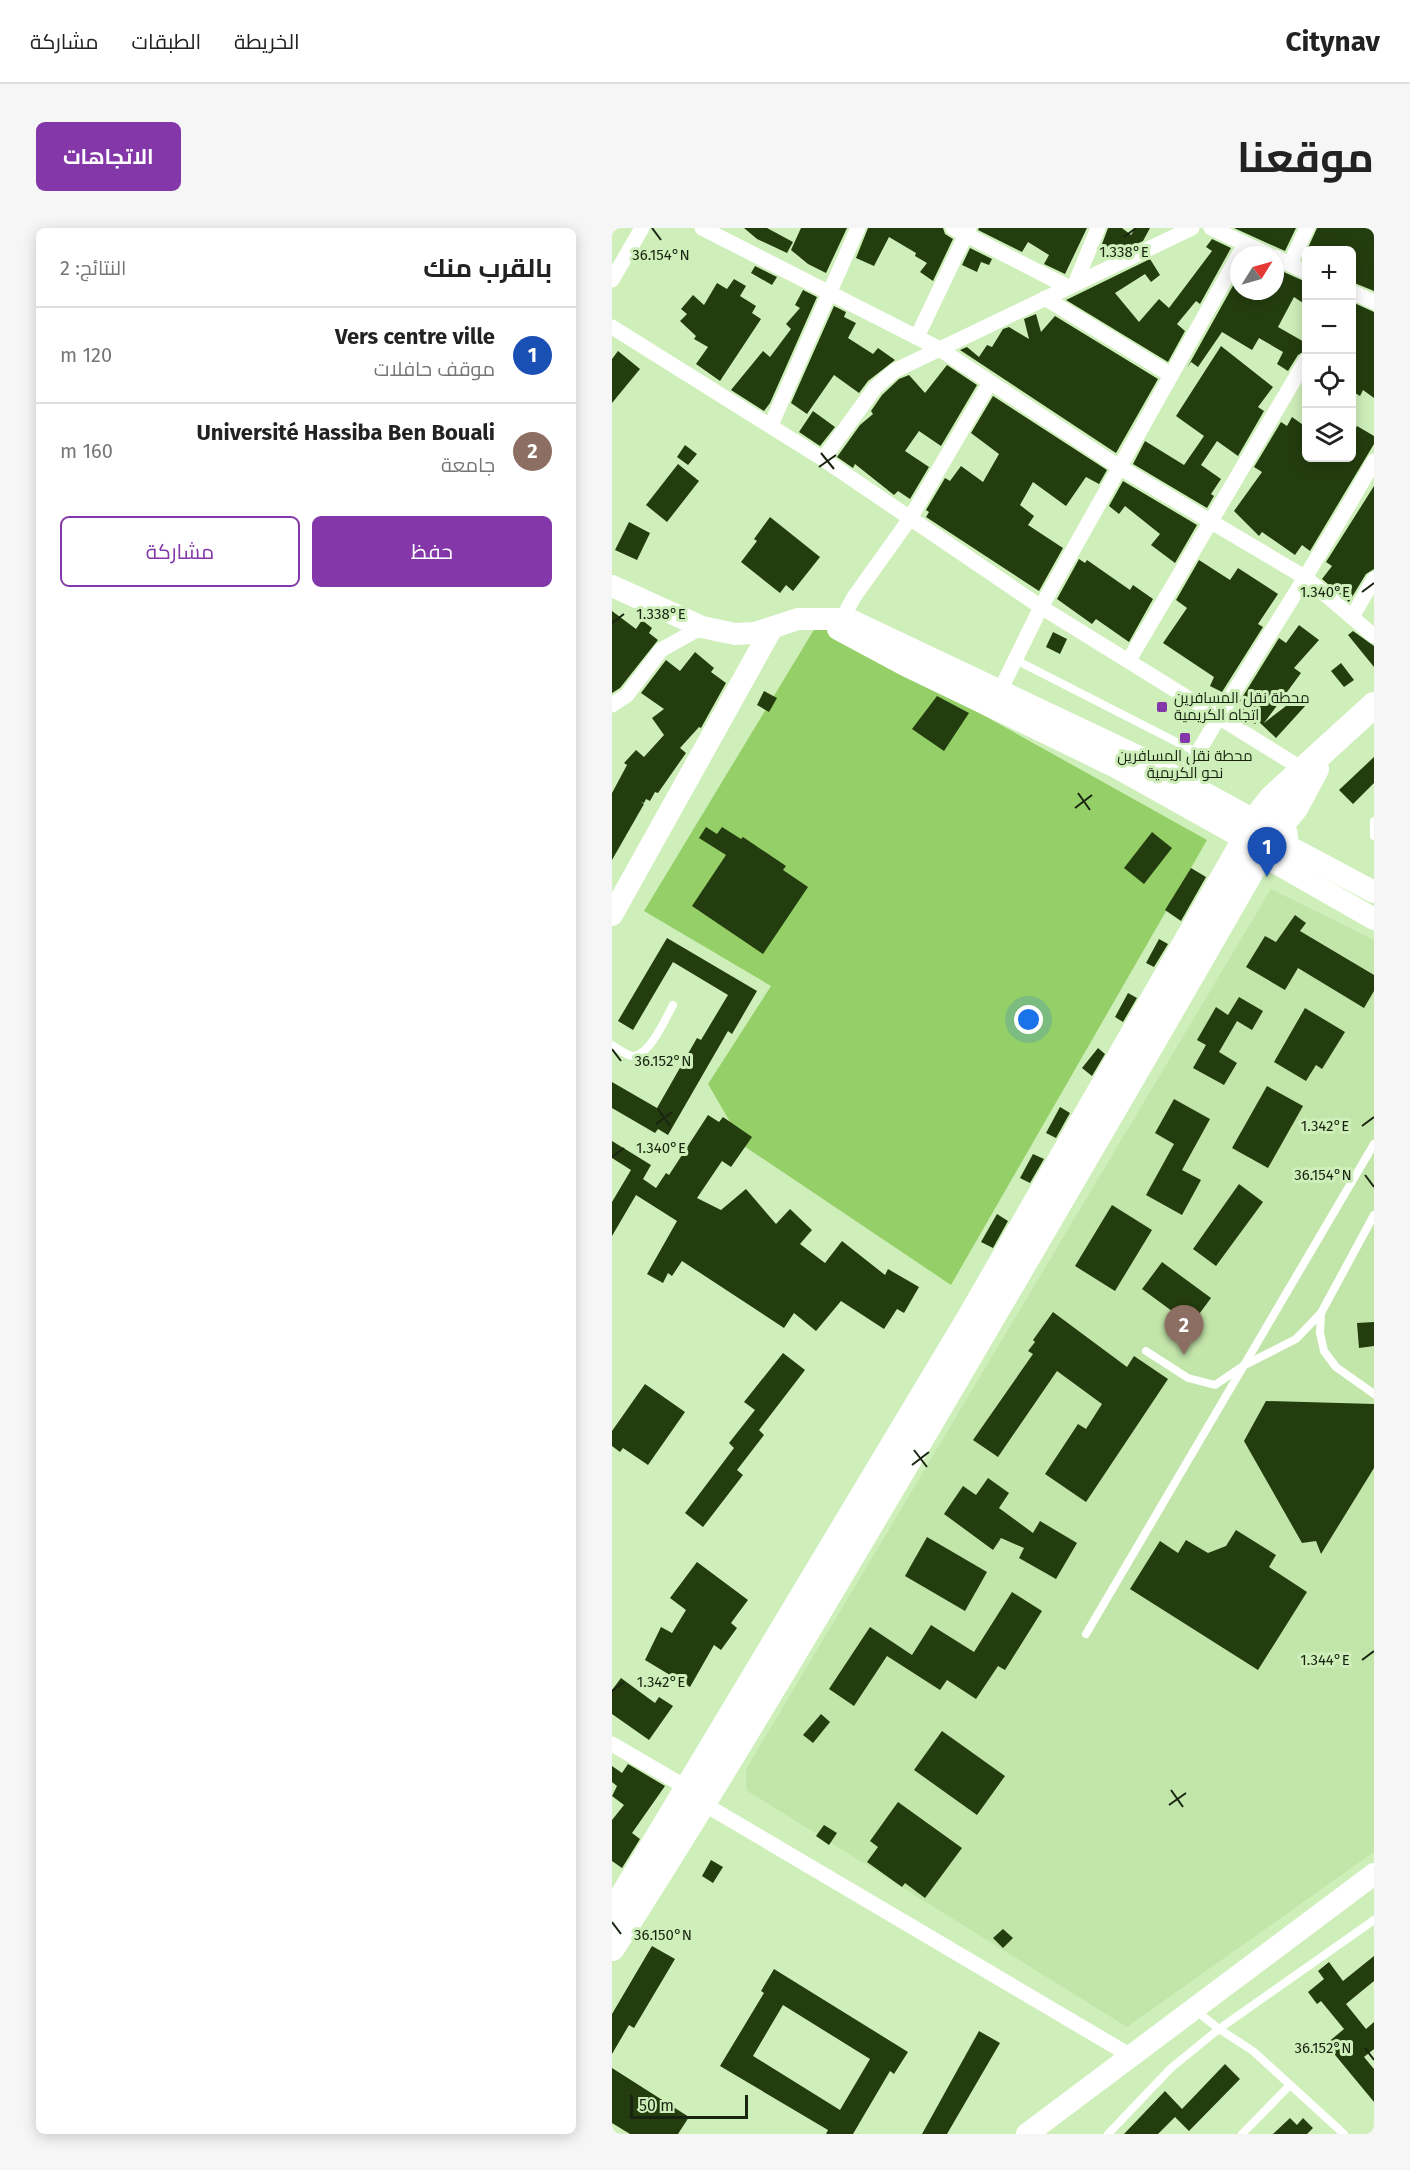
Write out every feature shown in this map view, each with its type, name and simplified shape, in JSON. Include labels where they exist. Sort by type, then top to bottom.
[{"type":"main road","points":[[612,586],[702,627],[735,634],[772,628],[798,619],[835,621],[1178,788],[1260,838],[1374,919]]},
{"type":"main road","points":[[612,915],[772,628]]},
{"type":"main road","points":[[612,1947],[969,1319],[1260,838],[1272,798],[1374,705]]},
{"type":"main road","points":[[1260,838],[1294,808],[1330,746]]},
{"type":"main road","points":[[1260,838],[1374,892]]},
{"type":"main road","points":[[612,1914],[696,1796]]},
{"type":"main road","points":[[1027,2134],[1374,1874]]},
{"type":"street","points":[[612,280],[618,259],[642,228]]},
{"type":"street","points":[[702,228],[938,348],[989,384],[1119,467],[1306,578],[1374,636]]},
{"type":"street","points":[[771,425],[858,228]]},
{"type":"street","points":[[1072,285],[1098,228]]},
{"type":"street","points":[[823,459],[875,388],[894,371],[1192,228]]},
{"type":"street","points":[[1211,228],[1249,246]]},
{"type":"street","points":[[1290,264],[1307,228]]},
{"type":"street","points":[[917,337],[963,230],[1072,285]]},
{"type":"street","points":[[997,699],[1041,607],[1245,244]]},
{"type":"street","points":[[1284,261],[1302,270]]},
{"type":"street","points":[[1356,294],[1374,302]]},
{"type":"street","points":[[1045,298],[1171,375]]},
{"type":"street","points":[[612,327],[771,425],[1041,607],[1304,770]]},
{"type":"street","points":[[1129,660],[1302,367]]},
{"type":"street","points":[[835,621],[909,520],[989,384]]},
{"type":"street","points":[[1178,788],[1219,717],[1306,578],[1374,461]]},
{"type":"street","points":[[1352,617],[1374,579]]},
{"type":"street","points":[[613,710],[661,650],[702,627]]},
{"type":"street","points":[[612,1744],[1131,2056]]},
{"type":"lane","points":[[1016,660],[1198,753]]},
{"type":"lane","points":[[1374,821],[1374,836]]},
{"type":"lane","points":[[612,1045],[628,1055],[634,1056],[644,1052],[673,1005]]},
{"type":"lane","points":[[1086,1634],[1374,1144]]},
{"type":"lane","points":[[1146,1351],[1188,1378],[1215,1384],[1296,1339],[1321,1313],[1374,1215]]},
{"type":"lane","points":[[1321,1313],[1320,1333],[1324,1351],[1336,1367],[1374,1394]]},
{"type":"lane","points":[[1108,2134],[1171,2068],[1219,2030],[1374,1920]]},
{"type":"lane","points":[[1194,2009],[1219,2030],[1253,2051],[1344,2134]]},
{"type":"lane","points":[[1242,2134],[1290,2085]]},
{"type":"shaded area","points":[[1271,889],[1374,940],[1374,1852],[1127,2027],[746,1790],[746,1769]]},
{"type":"green space","points":[[818,623],[1207,840],[951,1285],[744,1146],[708,1084],[771,986],[644,911]]},
{"type":"building","points":[[744,228],[767,228],[793,242],[787,253],[757,239]]},
{"type":"building","points":[[801,228],[847,228],[826,273],[808,264],[791,250]]},
{"type":"building","points":[[868,228],[943,228],[945,234],[953,239],[933,281],[920,272],[927,263],[915,256],[916,253],[889,237],[874,266],[856,258]]},
{"type":"building","points":[[979,228],[1087,228],[1065,274],[1044,264],[1049,255],[1028,242],[1022,252],[978,230]]},
{"type":"building","points":[[1108,228],[1122,228],[1131,235],[1135,228],[1150,228],[1143,241],[1117,253],[1102,244]]},
{"type":"building","points":[[1234,228],[1296,228],[1285,251],[1284,246],[1274,246]]},
{"type":"building","points":[[1317,228],[1374,228],[1374,291],[1356,284],[1356,246],[1309,246]]},
{"type":"building","points":[[1212,239],[1230,248],[1230,250],[1200,304],[1196,301],[1177,324],[1185,331],[1168,362],[1066,300],[1150,259],[1160,275],[1151,282],[1145,274],[1115,293],[1139,322],[1159,299],[1169,308],[1212,251],[1206,247]]},
{"type":"building","points":[[970,248],[992,259],[989,265],[981,262],[977,272],[962,265]]},
{"type":"building","points":[[755,266],[777,277],[772,285],[751,273]]},
{"type":"building","points":[[1284,272],[1302,280],[1302,302],[1294,297],[1278,327],[1302,341],[1302,352],[1288,371],[1277,364],[1283,352],[1259,338],[1252,350],[1222,332],[1198,367],[1191,362],[1187,368],[1230,291],[1230,300],[1284,300]]},
{"type":"building","points":[[734,279],[746,286],[740,296],[756,306],[752,313],[761,319],[720,381],[696,364],[708,347],[694,339],[696,336],[680,321],[687,314],[681,309],[693,295],[704,305],[717,283],[727,289]]},
{"type":"building","points":[[803,290],[817,297],[770,403],[764,411],[731,390],[763,351],[770,357],[791,329],[786,324],[800,308],[795,305]]},
{"type":"building","points":[[1356,304],[1374,312],[1374,398],[1363,390],[1360,396],[1356,394]]},
{"type":"building","points":[[834,306],[846,312],[844,317],[856,323],[848,338],[873,354],[878,348],[895,360],[868,381],[859,393],[834,375],[807,414],[791,403]]},
{"type":"building","points":[[1036,314],[1041,332],[1055,316],[1158,379],[1116,453],[960,350],[967,347],[979,357],[987,345],[992,347],[1003,329],[1009,327],[1029,339],[1024,319]]},
{"type":"building","points":[[1221,346],[1273,387],[1258,407],[1264,411],[1238,456],[1217,441],[1201,465],[1221,479],[1211,494],[1214,496],[1207,508],[1133,464],[1145,441],[1184,465],[1204,436],[1176,416]]},
{"type":"building","points":[[618,351],[640,369],[612,403],[612,359]]},
{"type":"building","points":[[947,365],[977,385],[941,446],[919,431],[905,451],[929,467],[910,499],[898,491],[894,495],[855,464],[853,468],[837,457],[860,425],[873,414],[871,411],[882,395],[899,379],[909,375],[925,393]]},
{"type":"building","points":[[993,396],[1107,470],[1099,484],[1086,477],[1066,506],[1033,482],[1020,505],[1034,516],[1028,525],[1063,548],[1039,591],[926,517],[929,512],[926,510],[945,478],[950,481],[961,466],[983,482],[999,454],[971,433]]},
{"type":"building","points":[[813,411],[835,427],[820,446],[799,432]]},
{"type":"building","points":[[1292,417],[1302,424],[1302,462],[1356,462],[1357,426],[1374,436],[1374,444],[1310,551],[1302,545],[1295,555],[1262,532],[1259,536],[1234,511],[1262,472],[1254,467],[1281,422],[1287,426]]},
{"type":"building","points":[[685,445],[697,454],[688,465],[677,457]]},
{"type":"building","points":[[678,464],[699,481],[667,522],[646,505]]},
{"type":"building","points":[[1123,481],[1197,525],[1175,563],[1151,545],[1160,534],[1125,506],[1119,514],[1109,506]]},
{"type":"building","points":[[1374,486],[1374,569],[1366,574],[1349,602],[1322,579],[1332,566],[1326,562]]},
{"type":"building","points":[[770,517],[820,557],[793,591],[786,585],[780,593],[741,562],[757,541],[754,539]]},
{"type":"building","points":[[629,522],[650,533],[637,560],[615,550]]},
{"type":"building","points":[[1079,559],[1085,563],[1087,560],[1130,590],[1133,585],[1153,599],[1129,642],[1096,619],[1092,624],[1057,599]]},
{"type":"building","points":[[1199,560],[1230,580],[1238,568],[1278,594],[1258,624],[1263,627],[1222,692],[1210,686],[1214,677],[1163,643],[1187,608],[1176,600]]},
{"type":"building","points":[[612,611],[636,629],[642,620],[652,628],[649,633],[658,640],[620,688],[612,693]]},
{"type":"building","points":[[1299,625],[1319,640],[1294,668],[1301,673],[1264,723],[1299,696],[1307,704],[1276,738],[1258,721],[1255,724],[1240,713],[1246,704],[1240,701],[1279,638],[1286,643]]},
{"type":"building","points":[[1353,631],[1374,646],[1374,667],[1348,635]]},
{"type":"building","points":[[1053,632],[1067,639],[1060,654],[1046,647]]},
{"type":"building","points":[[695,652],[714,668],[711,672],[726,683],[701,728],[699,727],[680,748],[686,753],[658,793],[655,792],[650,801],[646,799],[644,803],[641,802],[644,804],[612,860],[612,793],[627,765],[624,763],[636,750],[644,757],[664,735],[652,718],[664,709],[641,693],[666,660],[680,671]]},
{"type":"building","points":[[1341,663],[1354,680],[1344,687],[1331,671]]},
{"type":"building","points":[[764,691],[777,698],[769,712],[757,705]]},
{"type":"building","points":[[937,696],[969,713],[944,751],[912,729]]},
{"type":"building","points":[[1374,757],[1374,783],[1353,804],[1339,790]]},
{"type":"building","points":[[706,827],[717,834],[722,827],[741,839],[743,837],[786,866],[783,870],[808,887],[763,954],[692,906],[726,855],[699,838]]},
{"type":"building","points":[[1152,832],[1172,848],[1144,884],[1124,868]]},
{"type":"building","points":[[1191,868],[1206,877],[1181,921],[1165,910]]},
{"type":"building","points":[[1295,915],[1306,923],[1300,931],[1374,975],[1374,991],[1364,1008],[1298,968],[1285,990],[1246,967],[1265,936],[1276,942]]},
{"type":"building","points":[[667,938],[757,991],[732,1034],[728,1031],[668,1135],[658,1129],[655,1133],[612,1108],[612,1082],[657,1108],[697,1038],[701,1040],[728,995],[673,962],[633,1030],[618,1021]]},
{"type":"building","points":[[1159,939],[1168,944],[1154,967],[1146,963]]},
{"type":"building","points":[[1128,993],[1137,998],[1123,1022],[1115,1017]]},
{"type":"building","points":[[1239,997],[1263,1011],[1252,1030],[1237,1021],[1219,1052],[1237,1063],[1224,1085],[1193,1068],[1206,1045],[1197,1040],[1216,1007],[1228,1015]]},
{"type":"building","points":[[1305,1008],[1345,1032],[1322,1069],[1316,1065],[1306,1081],[1274,1062]]},
{"type":"building","points":[[1098,1048],[1105,1054],[1092,1076],[1082,1068]]},
{"type":"building","points":[[1267,1086],[1303,1106],[1268,1168],[1232,1148]]},
{"type":"building","points":[[1174,1099],[1210,1119],[1182,1170],[1201,1180],[1182,1215],[1146,1195],[1174,1144],[1155,1133]]},
{"type":"building","points":[[1060,1107],[1070,1113],[1056,1138],[1046,1133]]},
{"type":"building","points":[[708,1115],[719,1122],[723,1117],[752,1137],[731,1167],[722,1161],[697,1198],[721,1210],[746,1189],[776,1224],[790,1209],[812,1230],[800,1244],[825,1263],[842,1241],[885,1275],[888,1269],[919,1287],[904,1313],[897,1309],[884,1329],[841,1301],[816,1331],[794,1313],[784,1328],[682,1261],[672,1276],[668,1273],[663,1283],[647,1274],[677,1221],[636,1195],[612,1236],[612,1202],[631,1170],[612,1158],[612,1141],[651,1165],[643,1179],[656,1188],[666,1173],[669,1175]]},
{"type":"building","points":[[1033,1154],[1044,1159],[1030,1183],[1020,1178]]},
{"type":"building","points":[[1239,1184],[1263,1202],[1216,1266],[1193,1249]]},
{"type":"building","points":[[1112,1205],[1152,1230],[1115,1291],[1075,1266]]},
{"type":"building","points":[[997,1214],[1008,1221],[993,1248],[981,1242]]},
{"type":"building","points":[[1162,1262],[1211,1298],[1191,1325],[1142,1289]]},
{"type":"building","points":[[1053,1312],[1127,1367],[1134,1356],[1168,1379],[1086,1502],[1045,1474],[1078,1424],[1086,1429],[1102,1404],[1057,1371],[998,1457],[973,1440],[1033,1354],[1028,1351],[1035,1342],[1033,1340]]},
{"type":"building","points":[[1374,1322],[1374,1346],[1359,1348],[1357,1323]]},
{"type":"building","points":[[783,1353],[805,1370],[759,1430],[764,1435],[737,1470],[743,1475],[703,1527],[685,1513],[734,1448],[729,1443],[755,1410],[744,1402]]},
{"type":"building","points":[[645,1384],[685,1412],[648,1465],[623,1448],[620,1452],[612,1446],[612,1431]]},
{"type":"building","points":[[1266,1401],[1374,1404],[1374,1468],[1321,1554],[1316,1541],[1302,1543],[1244,1441]]},
{"type":"building","points":[[988,1478],[1009,1493],[999,1508],[1033,1533],[1040,1521],[1077,1543],[1056,1579],[1019,1558],[1024,1548],[1001,1538],[993,1550],[944,1514],[963,1486],[976,1495]]},
{"type":"building","points":[[1236,1530],[1276,1555],[1269,1567],[1307,1592],[1258,1670],[1130,1589],[1160,1541],[1178,1553],[1186,1540],[1208,1553],[1226,1546]]},
{"type":"building","points":[[927,1537],[987,1572],[965,1611],[905,1576]]},
{"type":"building","points":[[697,1562],[748,1600],[731,1623],[737,1628],[721,1650],[714,1645],[690,1687],[645,1660],[661,1627],[672,1633],[686,1610],[670,1598]]},
{"type":"building","points":[[1012,1592],[1042,1611],[1005,1670],[998,1666],[976,1699],[947,1680],[940,1690],[887,1656],[854,1706],[829,1689],[870,1627],[912,1655],[931,1625],[974,1652]]},
{"type":"building","points":[[621,1678],[655,1703],[659,1697],[673,1706],[649,1740],[612,1714],[612,1690]]},
{"type":"building","points":[[821,1714],[830,1722],[813,1743],[803,1735]]},
{"type":"building","points":[[942,1731],[1005,1776],[977,1815],[914,1770]]},
{"type":"building","points":[[628,1764],[665,1786],[632,1833],[640,1839],[622,1868],[612,1861],[612,1820],[624,1805],[612,1796],[617,1786],[612,1782],[612,1766],[622,1773]]},
{"type":"building","points":[[898,1802],[962,1848],[925,1898],[905,1883],[902,1887],[867,1862],[878,1847],[870,1841]]},
{"type":"building","points":[[824,1825],[837,1833],[829,1845],[816,1836]]},
{"type":"building","points":[[711,1860],[723,1867],[713,1883],[702,1876]]},
{"type":"building","points":[[1003,1929],[1013,1938],[1003,1948],[993,1938]]},
{"type":"building","points":[[652,1946],[675,1959],[634,2028],[629,2025],[612,2054],[612,2014]]},
{"type":"building","points":[[1374,1956],[1374,1981],[1346,2004],[1366,2029],[1374,2022],[1374,2049],[1364,2057],[1374,2069],[1374,2102],[1326,2044],[1344,2029],[1321,2001],[1317,2004],[1308,1992],[1324,1979],[1318,1971],[1329,1962],[1343,1981]]},
{"type":"building","points":[[774,1969],[908,2052],[894,2074],[890,2071],[853,2134],[826,2134],[828,2130],[720,2066],[764,1993],[761,1991]],"holes":[[[783,2005],[870,2059],[840,2110],[753,2056]]]},
{"type":"building","points":[[979,2031],[1000,2043],[947,2134],[922,2134]]},
{"type":"building","points":[[1225,2064],[1240,2079],[1189,2131],[1175,2117],[1158,2134],[1124,2134],[1165,2091],[1182,2109]]},
{"type":"building","points":[[612,2068],[689,2117],[678,2134],[630,2134],[612,2123]]},
{"type":"building","points":[[1290,2118],[1297,2125],[1303,2118],[1313,2128],[1307,2134],[1273,2134]]},
{"type":"place","name":"محطة نقل المسافرين اتجاه الكريمية","points":[[1162,707]]},
{"type":"place","name":"محطة نقل المسافرين نحو الكريمية","points":[[1185,738]]},
{"type":"place","name":"Vers centre ville","points":[[1267,877]]},
{"type":"place","name":"Université Hassiba Ben Bouali","points":[[1184,1355]]}]
